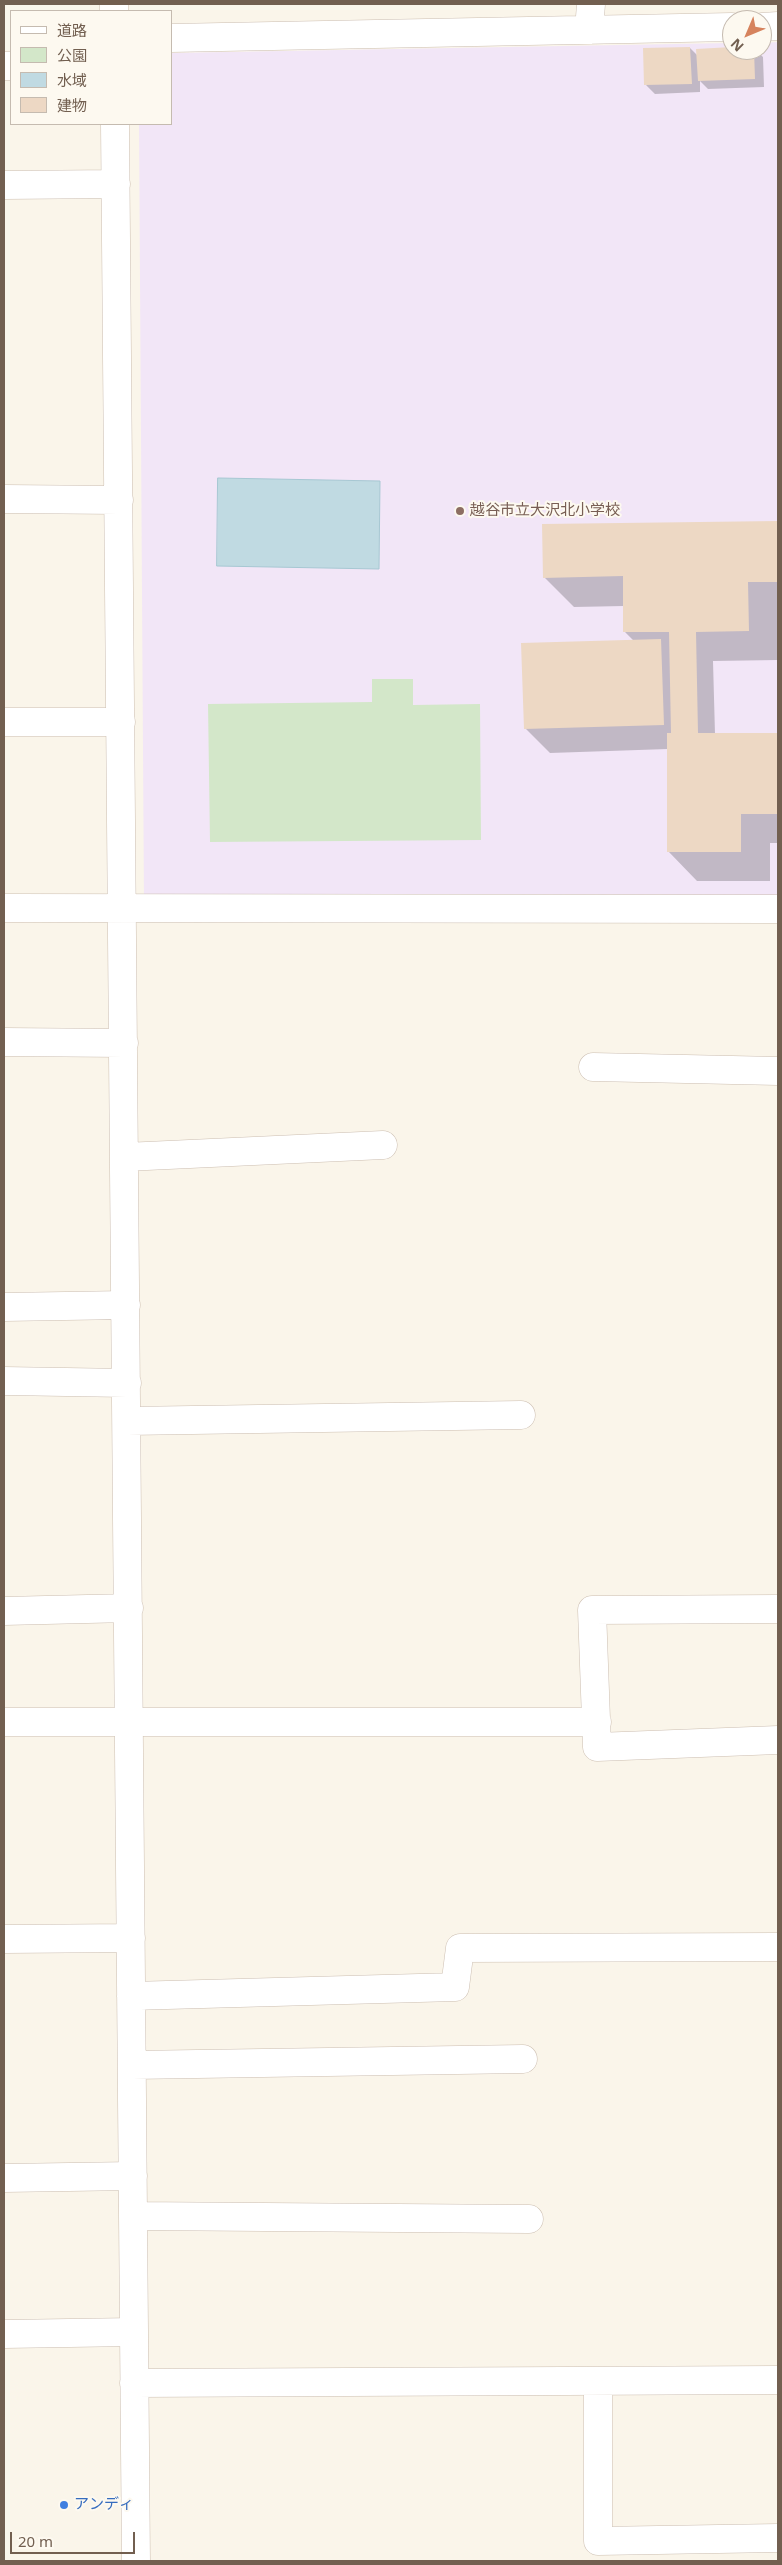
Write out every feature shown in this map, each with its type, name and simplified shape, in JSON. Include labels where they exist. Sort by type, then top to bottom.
[{"type":"street","points":[[172,38],[590,17],[722,26]]},
{"type":"street","points":[[115,125],[136,2561]]},
{"type":"street","points":[[4,185],[116,184]]},
{"type":"street","points":[[4,499],[119,500]]},
{"type":"street","points":[[4,722],[121,722]]},
{"type":"street","points":[[4,908],[778,909]]},
{"type":"street","points":[[4,1042],[124,1043]]},
{"type":"street","points":[[593,1067],[778,1071]]},
{"type":"street","points":[[125,1157],[383,1144]]},
{"type":"street","points":[[4,1307],[126,1305]]},
{"type":"street","points":[[4,1381],[127,1383]]},
{"type":"street","points":[[127,1420],[521,1415]]},
{"type":"street","points":[[4,1611],[128,1608]]},
{"type":"street","points":[[778,1609],[592,1610],[597,1747],[778,1740]]},
{"type":"street","points":[[4,1722],[597,1722]]},
{"type":"street","points":[[4,1939],[131,1938]]},
{"type":"street","points":[[131,1996],[455,1987],[460,1948],[778,1947]]},
{"type":"street","points":[[132,2065],[524,2059]]},
{"type":"street","points":[[4,2178],[133,2176]]},
{"type":"street","points":[[133,2216],[529,2218]]},
{"type":"street","points":[[4,2334],[134,2332]]},
{"type":"street","points":[[134,2383],[778,2380]]},
{"type":"street","points":[[598,2381],[598,2541],[778,2538]]},
{"type":"shaded area","name":"越谷市立大沢北小学校","points":[[772,42],[778,42],[778,898],[144,905],[139,125],[172,125],[172,53],[722,43],[722,60],[772,60]]},
{"type":"green space","points":[[372,679],[413,679],[413,705],[480,704],[481,840],[210,842],[208,704],[372,702]]},
{"type":"water","points":[[218,478],[380,481],[379,569],[217,566]]},
{"type":"building","points":[[690,47],[692,84],[644,85],[643,48]]},
{"type":"building","points":[[722,48],[722,60],[754,60],[755,79],[698,81],[696,49]]},
{"type":"building","points":[[778,521],[778,582],[748,582],[749,631],[696,632],[698,733],[778,733],[778,814],[741,814],[741,852],[667,852],[667,733],[671,733],[669,632],[623,632],[623,576],[543,578],[542,524]]},
{"type":"building","points":[[661,639],[664,725],[524,729],[521,643]]},
{"type":"place","name":"越谷市立大沢北小学校","points":[[460,511]]},
{"type":"place","name":"アンディ","points":[[64,2505]]}]
